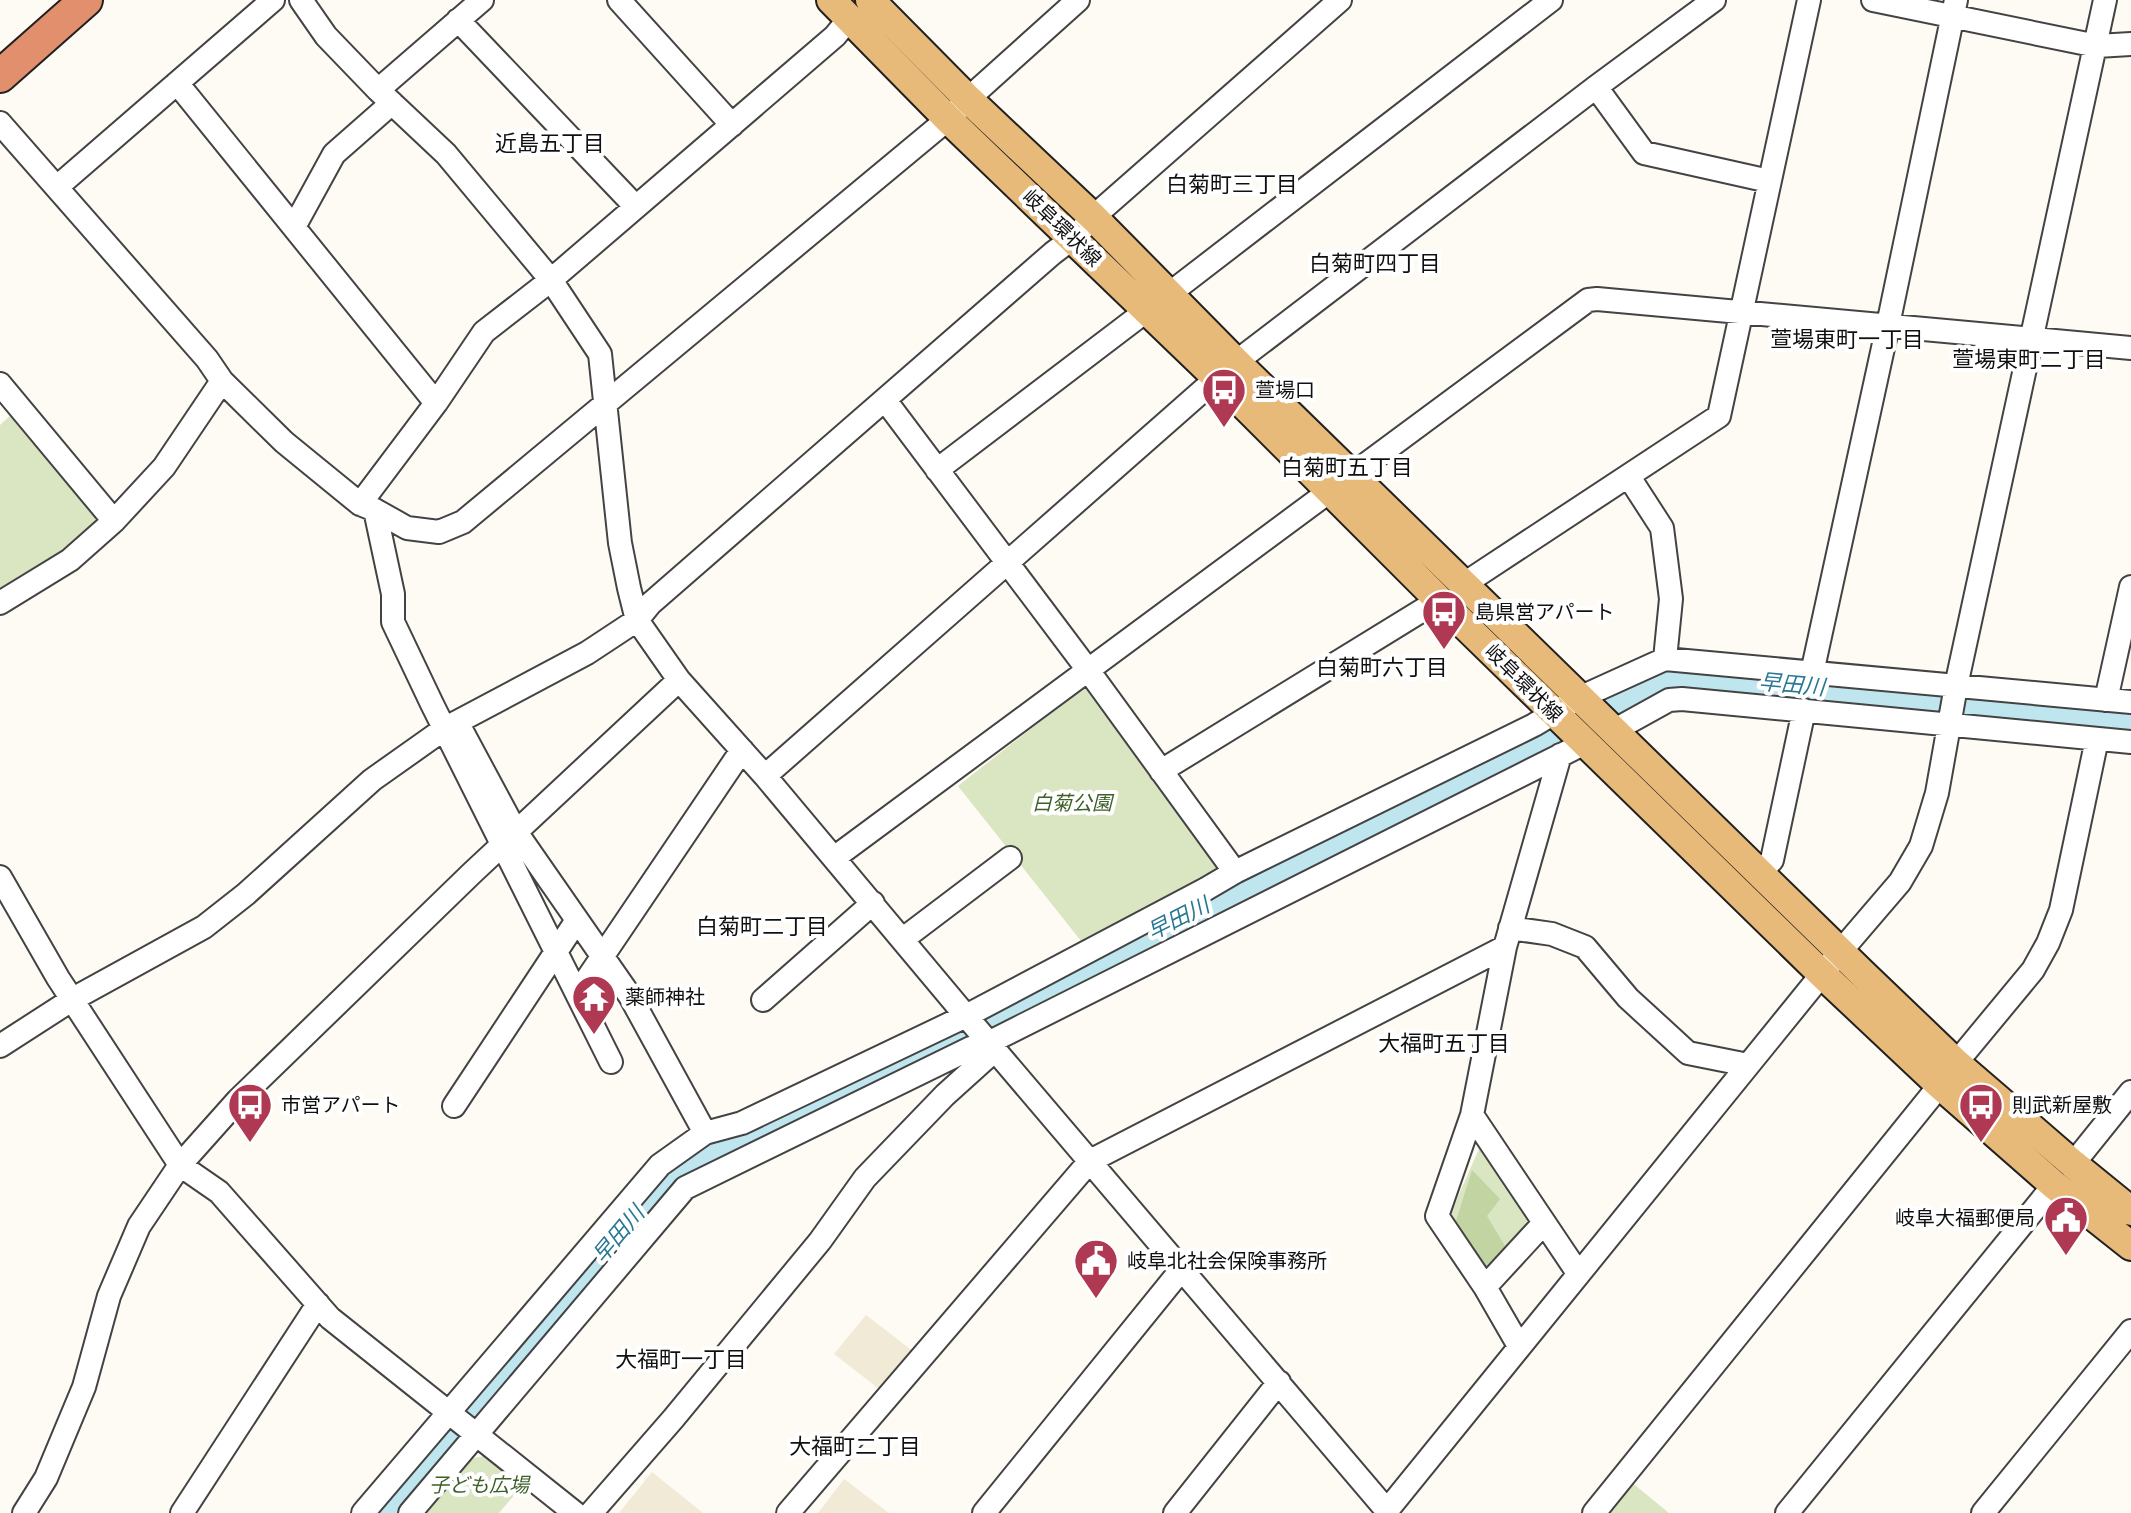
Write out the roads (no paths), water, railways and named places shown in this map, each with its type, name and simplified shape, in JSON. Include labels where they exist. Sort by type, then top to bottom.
[{"type":"highway","points":[[0,76],[86,0]]},
{"type":"main road","name":"岐阜環状線","points":[[870,0],[1169,294],[1226,370]]},
{"type":"main road","name":"岐阜環状線","points":[[840,10],[1146,311],[1226,370],[1342,482],[1464,584],[1569,708],[1589,738],[1822,974],[1948,1074],[2063,1175],[2131,1246]]},
{"type":"main road","name":"岐阜環状線","points":[[1342,482],[1439,600],[1569,708]]},
{"type":"main road","name":"岐阜環状線","points":[[1589,738],[1760,874],[1840,952],[1948,1074]]},
{"type":"main road","name":"岐阜環状線","points":[[2063,1175],[2131,1211]]},
{"type":"street","points":[[57,187],[273,0]]},
{"type":"street","points":[[301,0],[326,36],[446,154],[551,280],[600,354],[620,543],[637,620],[679,680],[765,776],[1387,1512],[1578,1273],[1900,882],[1921,846],[1937,793],[1956,689],[2105,0]]},
{"type":"street","points":[[294,227],[334,154],[458,20],[482,0]]},
{"type":"street","points":[[619,0],[732,125]]},
{"type":"street","points":[[0,123],[207,359],[222,381],[284,442],[368,507],[407,528],[439,532],[463,522],[948,119],[1078,0]]},
{"type":"street","points":[[0,1046],[73,999],[204,927],[246,894],[372,780],[450,725],[587,653],[637,620],[650,604],[1073,238],[1340,0]]},
{"type":"street","points":[[1169,294],[1551,0]]},
{"type":"street","points":[[765,776],[1226,370],[1714,0]]},
{"type":"street","points":[[1464,584],[1719,416],[1809,0]]},
{"type":"street","points":[[1873,0],[1954,8],[2097,46],[2131,44]]},
{"type":"street","points":[[1812,673],[1954,8]]},
{"type":"street","points":[[611,1062],[556,952],[509,839],[393,622],[393,594],[368,507],[484,332],[551,280],[835,36],[840,10]]},
{"type":"street","points":[[458,20],[636,207]]},
{"type":"street","points":[[177,83],[436,403]]},
{"type":"street","points":[[1596,87],[1644,153],[1769,181]]},
{"type":"street","points":[[834,858],[1588,300],[2131,348]]},
{"type":"street","points":[[937,470],[1146,311]]},
{"type":"street","points":[[0,603],[70,560],[114,521],[164,467],[222,381]]},
{"type":"street","points":[[3,393],[114,521]]},
{"type":"street","points":[[885,400],[1235,872]]},
{"type":"street","points":[[1629,477],[1662,528],[1671,599],[1665,659]]},
{"type":"street","points":[[2106,700],[2131,587]]},
{"type":"street","points":[[1161,771],[1439,600]]},
{"type":"street","points":[[410,1513],[473,1433],[685,1188],[971,1048],[980,1032],[1235,872],[1665,659],[1956,689],[2131,702]]},
{"type":"street","points":[[24,1513],[46,1478],[84,1387],[109,1296],[139,1226],[180,1165],[238,1100],[679,680]]},
{"type":"street","points":[[363,1513],[660,1165],[705,1133],[742,1123],[980,1032],[1322,877],[1589,738],[1669,700],[1950,721],[2131,742]]},
{"type":"street","points":[[1760,874],[1772,860],[1804,710]]},
{"type":"street","points":[[1519,1346],[1485,1287],[1437,1216],[1472,1115],[1508,938],[1589,738]]},
{"type":"street","points":[[1594,1513],[2033,970],[2061,910],[2097,739]]},
{"type":"street","points":[[577,994],[742,750]]},
{"type":"street","points":[[509,839],[577,920],[630,996],[705,1133]]},
{"type":"street","points":[[903,939],[1010,858]]},
{"type":"street","points":[[0,877],[58,978],[180,1165],[219,1192],[324,1311],[575,1513]]},
{"type":"street","points":[[763,1000],[873,903]]},
{"type":"street","points":[[454,1106],[577,920]]},
{"type":"street","points":[[788,1513],[1090,1161],[1508,938],[1552,934],[1585,947],[1628,998],[1688,1053],[1748,1065]]},
{"type":"street","points":[[591,1513],[820,1241],[865,1178],[945,1095],[980,1032]]},
{"type":"street","points":[[1787,1513],[2131,1092]]},
{"type":"street","points":[[1472,1115],[1578,1273]]},
{"type":"street","points":[[1485,1287],[1544,1223]]},
{"type":"street","points":[[984,1513],[1181,1270]]},
{"type":"street","points":[[182,1513],[324,1311]]},
{"type":"street","points":[[1983,1513],[2131,1331]]},
{"type":"street","points":[[1175,1513],[1279,1382]]},
{"type":"waterway","name":"早田川","points":[[383,1513],[667,1177],[687,1164],[1511,755],[1668,672],[2131,717]]},
{"type":"place","name":"萱場口","points":[[1224,429]]},
{"type":"place","name":"島県営アパート","points":[[1444,651]]},
{"type":"place","name":"薬師神社","points":[[594,1036]]},
{"type":"place","name":"市営アパート","points":[[250,1144]]},
{"type":"place","name":"則武新屋敷","points":[[1981,1144]]},
{"type":"place","name":"岐阜大福郵便局","points":[[2066,1257]]},
{"type":"place","name":"岐阜北社会保険事務所","points":[[1096,1300]]},
{"type":"district","name":"近島五丁目","points":[[550,143]]},
{"type":"district","name":"白菊町三丁目","points":[[1232,184]]},
{"type":"district","name":"白菊町四丁目","points":[[1375,263]]},
{"type":"district","name":"萱場東町一丁目","points":[[1847,339]]},
{"type":"district","name":"萱場東町二丁目","points":[[2029,359]]},
{"type":"district","name":"白菊町五丁目","points":[[1347,467]]},
{"type":"district","name":"白菊町六丁目","points":[[1382,667]]},
{"type":"district","name":"白菊町二丁目","points":[[762,926]]},
{"type":"district","name":"大福町五丁目","points":[[1444,1043]]},
{"type":"district","name":"大福町一丁目","points":[[681,1359]]},
{"type":"district","name":"大福町二丁目","points":[[855,1446]]},
{"type":"park label","name":"白菊公園","points":[[1072,803]]},
{"type":"park label","name":"子ども広場","points":[[479,1485]]}]
